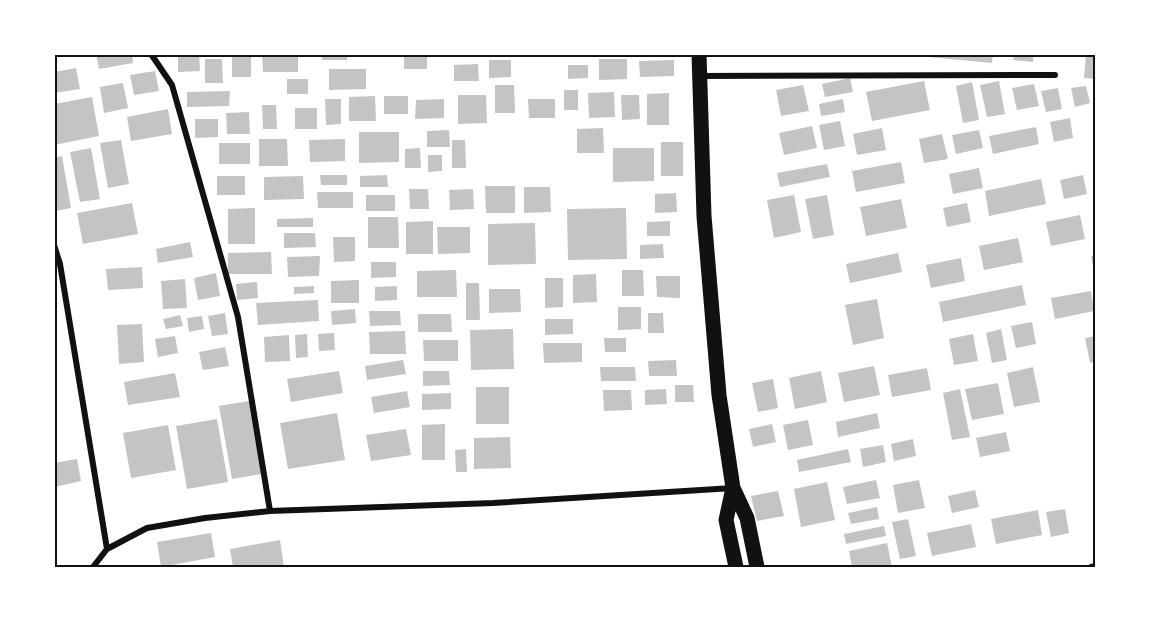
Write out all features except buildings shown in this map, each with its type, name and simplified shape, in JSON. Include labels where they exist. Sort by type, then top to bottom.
[{"type":"main road","points":[[699,54],[704,216],[719,395],[733,488],[747,518],[757,567]]},
{"type":"main road","points":[[733,488],[726,520],[736,567]]},
{"type":"street","points":[[151,54],[172,85],[238,316],[270,511]]},
{"type":"street","points":[[700,76],[1055,75]]},
{"type":"street","points":[[54,245],[107,549]]},
{"type":"street","points":[[93,567],[107,549],[147,528],[205,518],[270,511],[493,504],[733,488]]},
{"type":"street","points":[[1091,567],[1096,566]]}]
